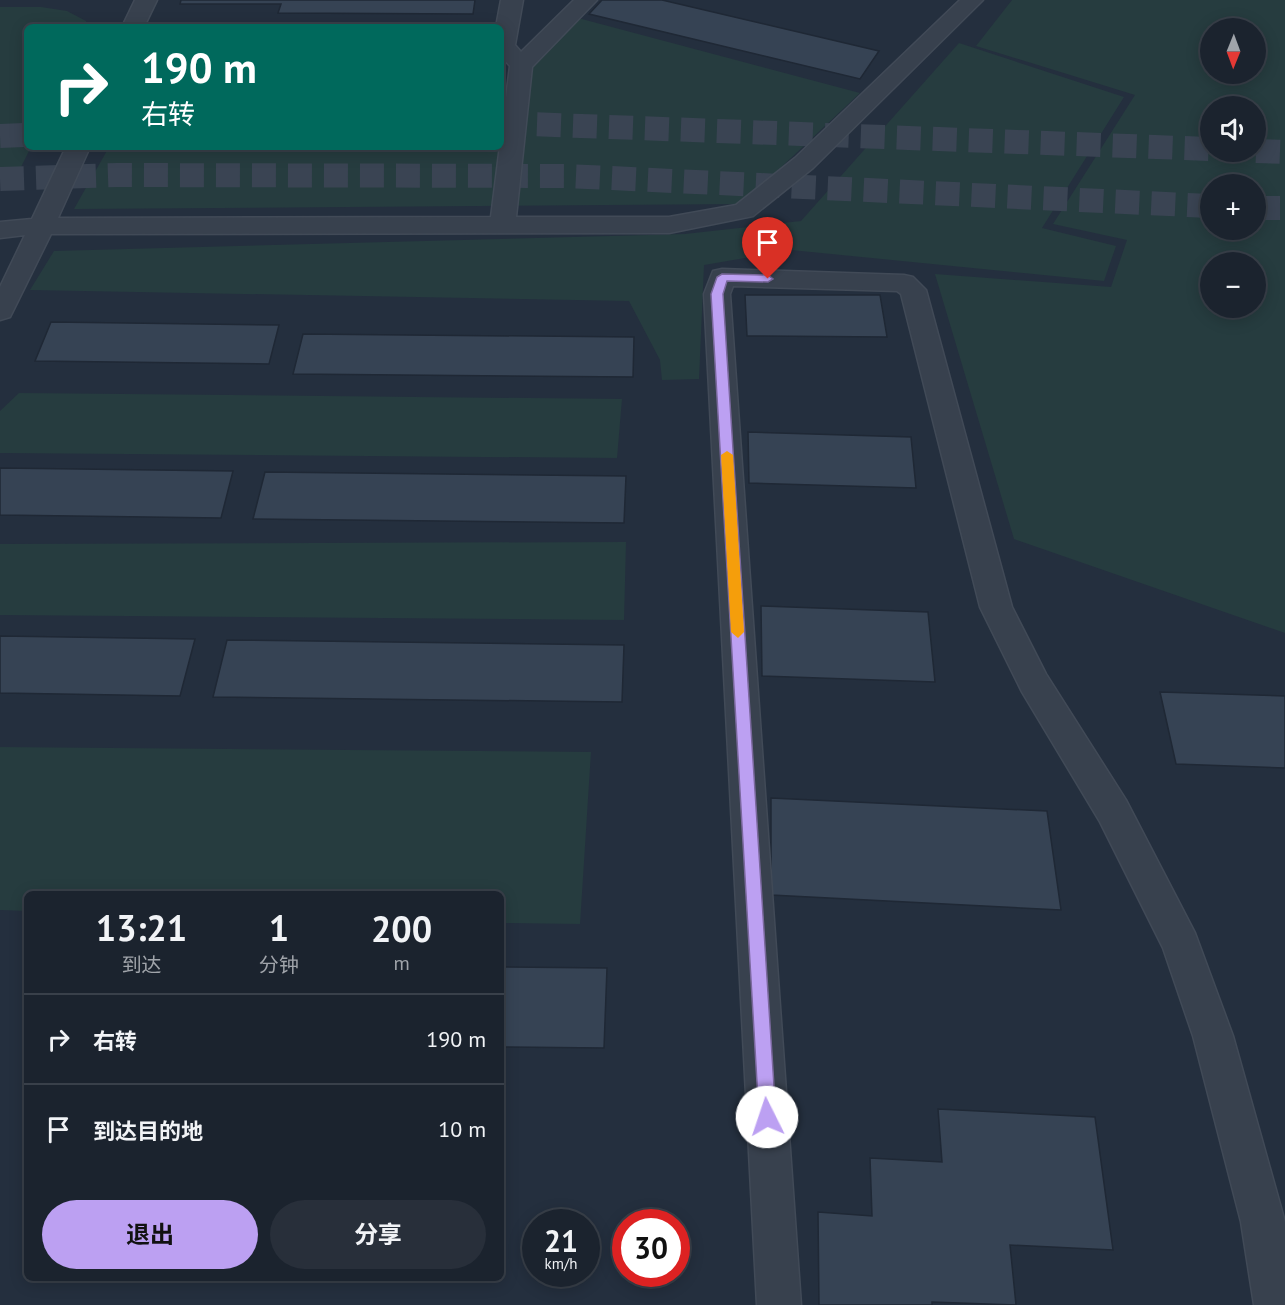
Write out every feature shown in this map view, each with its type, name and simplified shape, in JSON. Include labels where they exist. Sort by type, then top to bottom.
[{"type":"street","points":[[134,24],[146,0]]},
{"type":"street","points":[[512,0],[504,46],[521,65]]},
{"type":"street","points":[[503,225],[521,65],[586,0]]},
{"type":"street","points":[[0,230],[42,226],[669,225],[744,211],[804,164],[972,0]]},
{"type":"street","points":[[0,311],[77,150]]},
{"type":"street","points":[[779,1305],[717,294],[722,277],[904,283],[913,290],[996,607],[1034,683],[1113,811],[1181,945],[1210,1026],[1263,1222],[1276,1305]]},
{"type":"green space","points":[[1012,0],[1285,0],[1285,633],[1014,539],[935,274],[1111,287],[1127,240],[1053,224],[1135,95],[976,46]]},
{"type":"green space","points":[[0,7],[41,7],[67,11],[86,21],[86,24],[24,24],[24,150],[30,150],[21,167],[0,180]]},
{"type":"green space","points":[[578,18],[860,93],[742,204],[74,209],[107,150],[504,150],[504,86],[533,63]]},
{"type":"green space","points":[[959,43],[1124,97],[1042,228],[1116,246],[1104,281],[791,250],[704,265],[699,379],[662,380],[660,360],[629,301],[30,290],[54,251],[685,234],[801,221]]},
{"type":"green space","points":[[19,393],[622,399],[617,458],[0,453],[0,411]]},
{"type":"green space","points":[[626,542],[624,620],[0,615],[0,544]]},
{"type":"green space","points":[[0,747],[591,752],[580,924],[504,923],[504,891],[24,891],[24,911],[0,910]]},
{"type":"building","points":[[181,0],[475,0],[473,14],[278,13],[281,4],[180,4]]},
{"type":"building","points":[[602,0],[662,0],[879,51],[860,79],[589,14]]},
{"type":"building","points":[[745,295],[880,295],[887,337],[747,336]]},
{"type":"building","points":[[51,322],[279,325],[269,364],[35,361]]},
{"type":"building","points":[[303,334],[634,337],[633,377],[293,374]]},
{"type":"building","points":[[748,432],[911,437],[916,488],[749,483]]},
{"type":"building","points":[[0,468],[233,471],[221,518],[0,515]]},
{"type":"building","points":[[265,472],[626,476],[624,523],[253,519]]},
{"type":"building","points":[[761,606],[928,612],[935,682],[762,676]]},
{"type":"building","points":[[0,636],[195,639],[180,696],[0,693]]},
{"type":"building","points":[[227,640],[624,645],[622,702],[213,697]]},
{"type":"building","points":[[1160,692],[1285,696],[1285,768],[1176,764]]},
{"type":"building","points":[[771,798],[1047,811],[1061,910],[771,895]]},
{"type":"building","points":[[504,967],[607,968],[604,1048],[504,1047]]},
{"type":"building","points":[[938,1109],[1095,1117],[1113,1250],[1010,1245],[1016,1305],[932,1302],[932,1305],[819,1305],[818,1212],[872,1216],[870,1158],[942,1162]]},
{"type":"tunnel","points":[[504,123],[1200,149]]},
{"type":"tunnel","points":[[0,136],[24,135]]},
{"type":"tunnel","points":[[1266,151],[1285,152]]},
{"type":"tunnel","points":[[0,179],[118,175],[567,176],[1200,206]]},
{"type":"tunnel","points":[[1266,208],[1285,208]]},
{"type":"slow traffic","points":[[727,455],[738,632]]},
{"type":"route","points":[[767,1117],[717,294],[722,277],[768,279]]}]
